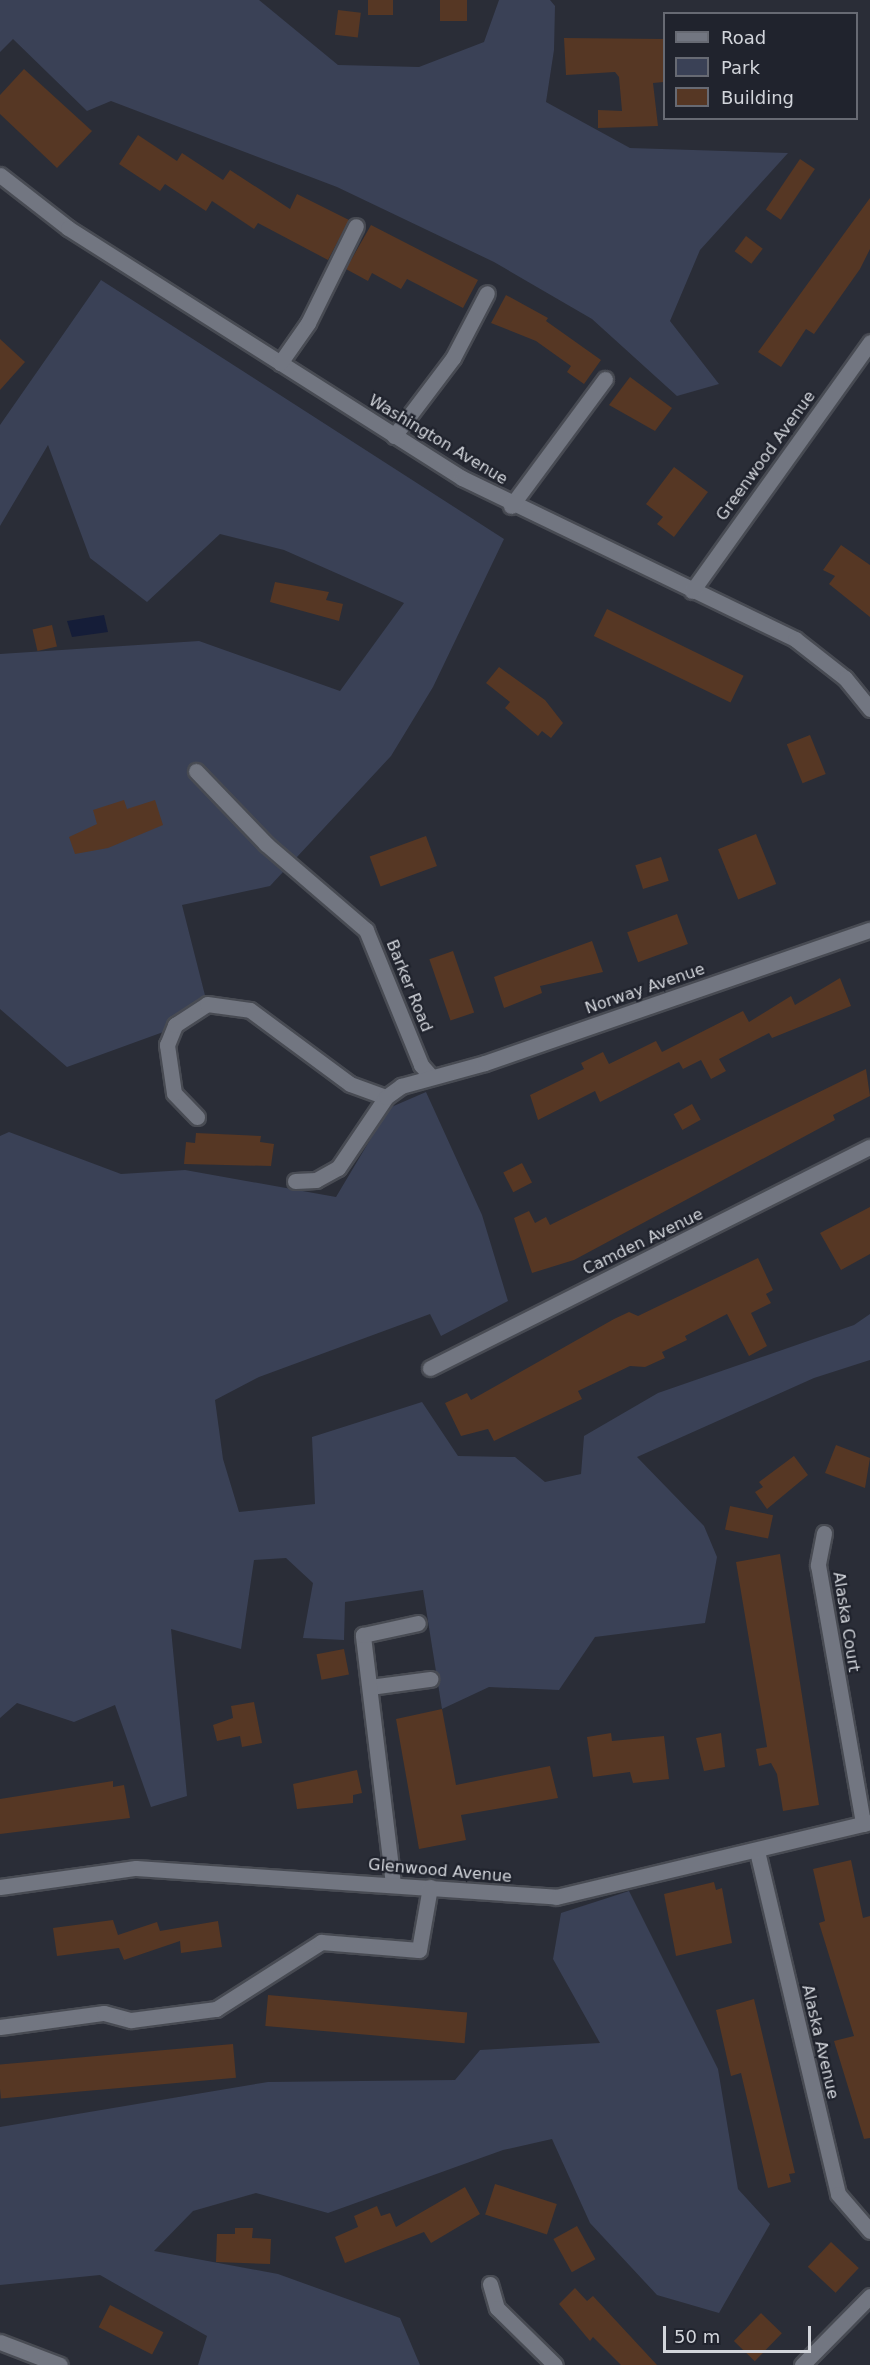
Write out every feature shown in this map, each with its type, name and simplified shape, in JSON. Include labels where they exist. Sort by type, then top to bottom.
[{"type":"street","name":"Washington Avenue","points":[[0,175],[68,228],[394,436],[511,506],[802,644],[845,678],[870,709]]},
{"type":"street","points":[[280,363],[308,323],[356,226]]},
{"type":"street","points":[[394,436],[453,358],[487,293]]},
{"type":"street","name":"Greenwood Avenue","points":[[692,591],[870,342]]},
{"type":"street","points":[[511,506],[606,379]]},
{"type":"street","name":"Barker Road","points":[[196,771],[266,844],[366,930],[421,1065],[431,1076]]},
{"type":"street","name":"Norway Avenue","points":[[386,1097],[431,1076],[485,1063],[870,930]]},
{"type":"street","points":[[197,1118],[174,1093],[168,1045],[175,1025],[207,1004],[250,1010],[350,1084],[386,1097],[338,1168],[316,1180],[295,1181]]},
{"type":"street","name":"Camden Avenue","points":[[430,1368],[870,1147]]},
{"type":"street","name":"Alaska Court","points":[[824,1533],[818,1565],[866,1823]]},
{"type":"street","points":[[393,1884],[363,1635],[418,1623]]},
{"type":"street","points":[[370,1687],[430,1678]]},
{"type":"street","name":"Glenwood Avenue","points":[[0,1887],[136,1868],[556,1897],[757,1851],[866,1823]]},
{"type":"street","name":"Alaska Avenue","points":[[757,1851],[838,2194],[870,2231]]},
{"type":"street","points":[[0,2027],[104,2013],[131,2020],[216,2008],[321,1942],[419,1950],[430,1887]]},
{"type":"street","points":[[490,2284],[497,2308],[555,2365]]},
{"type":"street","points":[[802,2365],[870,2296]]},
{"type":"street","points":[[0,2342],[60,2365]]},
{"type":"green space","points":[[0,0],[259,0],[338,65],[419,67],[484,42],[499,0],[550,0],[555,6],[554,50],[546,102],[630,148],[788,153],[700,250],[670,321],[719,384],[677,396],[592,319],[494,262],[337,187],[111,101],[87,111],[13,39],[0,52]]},
{"type":"green space","points":[[101,280],[504,539],[433,687],[391,756],[270,886],[182,905],[210,1015],[67,1067],[0,1009],[0,654],[199,641],[340,691],[404,603],[284,550],[220,534],[147,602],[90,558],[48,445],[0,526],[0,425]]},
{"type":"green space","points":[[426,1092],[482,1215],[508,1301],[441,1336],[430,1314],[259,1377],[215,1400],[223,1459],[239,1512],[315,1504],[312,1437],[422,1402],[458,1456],[515,1457],[545,1482],[581,1474],[584,1436],[658,1393],[854,1325],[870,1314],[870,1360],[814,1378],[637,1457],[704,1526],[717,1557],[705,1623],[595,1637],[559,1690],[489,1687],[442,1709],[423,1590],[345,1602],[344,1640],[303,1638],[313,1583],[286,1558],[254,1560],[241,1649],[171,1629],[187,1796],[151,1807],[115,1705],[74,1722],[17,1703],[0,1718],[0,1136],[9,1132],[121,1174],[185,1170],[336,1197],[389,1108]]},
{"type":"green space","points":[[629,1891],[718,2069],[738,2189],[770,2224],[719,2313],[657,2295],[590,2223],[552,2139],[503,2150],[328,2213],[256,2193],[193,2211],[154,2251],[278,2274],[400,2318],[420,2365],[198,2365],[207,2336],[100,2275],[0,2285],[0,2127],[268,2082],[455,2080],[480,2050],[600,2043],[553,1959],[561,1913]]},
{"type":"shaded area","points":[[104,615],[108,632],[72,637],[67,621]]},
{"type":"building","points":[[368,0],[393,0],[393,15],[368,15]]},
{"type":"building","points":[[440,0],[467,0],[467,21],[440,21]]},
{"type":"building","points":[[338,10],[361,13],[358,38],[335,35]]},
{"type":"building","points":[[564,38],[663,39],[663,82],[653,83],[658,126],[598,128],[598,110],[622,111],[619,77],[615,72],[566,75]]},
{"type":"building","points":[[24,69],[92,131],[57,168],[0,114],[0,95]]},
{"type":"building","points":[[138,135],[177,161],[182,153],[223,180],[230,170],[290,209],[297,194],[349,220],[328,260],[258,223],[254,229],[212,201],[206,211],[165,184],[160,191],[119,164]]},
{"type":"building","points":[[800,159],[815,169],[781,220],[766,210]]},
{"type":"building","points":[[870,198],[870,249],[860,269],[814,334],[806,329],[781,367],[758,352]]},
{"type":"building","points":[[371,225],[478,280],[463,308],[407,279],[401,289],[372,273],[368,281],[346,269]]},
{"type":"building","points":[[746,236],[763,249],[751,264],[735,251]]},
{"type":"building","points":[[506,295],[548,318],[546,321],[601,360],[584,384],[567,372],[571,366],[536,341],[491,323]]},
{"type":"building","points":[[0,339],[25,362],[0,390]]},
{"type":"building","points":[[630,377],[672,408],[655,431],[609,405]]},
{"type":"building","points":[[674,467],[708,492],[674,537],[657,524],[663,517],[646,504]]},
{"type":"building","points":[[841,545],[870,565],[870,617],[829,584],[835,576],[823,570]]},
{"type":"building","points":[[275,582],[329,592],[326,600],[343,604],[339,621],[270,602]]},
{"type":"building","points":[[607,609],[744,676],[730,703],[594,636]]},
{"type":"building","points":[[52,625],[57,646],[37,651],[33,629]]},
{"type":"building","points":[[499,667],[545,700],[563,723],[551,738],[542,731],[538,736],[505,708],[510,702],[486,683]]},
{"type":"building","points":[[810,735],[826,774],[803,783],[787,744]]},
{"type":"building","points":[[124,800],[127,809],[155,800],[163,825],[108,848],[75,854],[69,837],[97,824],[93,810]]},
{"type":"building","points":[[756,834],[776,884],[738,899],[718,849]]},
{"type":"building","points":[[426,836],[437,866],[381,887],[370,857]]},
{"type":"building","points":[[661,857],[669,881],[643,889],[635,865]]},
{"type":"building","points":[[677,914],[688,944],[638,962],[627,932]]},
{"type":"building","points":[[592,941],[603,972],[540,986],[542,993],[504,1008],[494,977]]},
{"type":"building","points":[[453,951],[474,1012],[451,1021],[429,959]]},
{"type":"building","points":[[840,978],[851,1006],[772,1038],[769,1033],[719,1059],[726,1071],[711,1079],[701,1060],[683,1069],[679,1062],[600,1102],[595,1091],[538,1120],[530,1095],[584,1069],[581,1063],[603,1052],[609,1064],[656,1041],[662,1052],[743,1011],[749,1022],[791,996],[795,1005]]},
{"type":"building","points":[[866,1069],[870,1096],[833,1115],[835,1120],[574,1260],[532,1273],[514,1218],[529,1211],[535,1223],[546,1217],[550,1225]]},
{"type":"building","points":[[692,1104],[701,1120],[682,1130],[674,1114]]},
{"type":"building","points":[[196,1133],[261,1136],[260,1142],[274,1144],[271,1166],[184,1164],[186,1142],[195,1143]]},
{"type":"building","points":[[522,1163],[532,1183],[513,1192],[503,1173]]},
{"type":"building","points":[[870,1207],[870,1254],[841,1270],[820,1233]]},
{"type":"building","points":[[758,1258],[773,1290],[766,1294],[771,1303],[751,1313],[767,1346],[749,1356],[727,1314],[685,1336],[687,1340],[662,1352],[665,1358],[645,1367],[630,1366],[578,1391],[582,1399],[494,1441],[488,1429],[461,1436],[445,1403],[467,1393],[471,1400],[614,1319],[629,1312],[638,1316]]},
{"type":"building","points":[[836,1445],[870,1458],[865,1488],[825,1473]]},
{"type":"building","points":[[794,1456],[808,1475],[767,1509],[755,1492],[763,1487],[759,1482]]},
{"type":"building","points":[[730,1506],[773,1515],[768,1539],[725,1529]]},
{"type":"building","points":[[780,1554],[819,1805],[783,1811],[777,1774],[771,1763],[759,1766],[756,1749],[767,1747],[736,1562]]},
{"type":"building","points":[[344,1649],[349,1675],[321,1680],[317,1654]]},
{"type":"building","points":[[254,1702],[262,1743],[242,1747],[240,1736],[217,1741],[213,1725],[233,1718],[231,1706]]},
{"type":"building","points":[[442,1709],[456,1785],[550,1766],[558,1798],[461,1815],[466,1840],[419,1849],[396,1719]]},
{"type":"building","points":[[611,1733],[612,1741],[664,1736],[669,1779],[633,1783],[630,1772],[593,1777],[587,1737]]},
{"type":"building","points":[[721,1733],[725,1767],[704,1771],[696,1738]]},
{"type":"building","points":[[357,1770],[362,1793],[353,1795],[353,1803],[297,1809],[293,1784]]},
{"type":"building","points":[[113,1781],[113,1787],[124,1785],[130,1818],[0,1834],[0,1799]]},
{"type":"building","points":[[851,1860],[863,1918],[870,1916],[870,2138],[864,2139],[834,2041],[854,2036],[819,1923],[825,1921],[813,1869]]},
{"type":"building","points":[[714,1882],[716,1890],[722,1888],[732,1943],[676,1956],[664,1894]]},
{"type":"building","points":[[113,1920],[118,1935],[157,1922],[160,1931],[218,1921],[222,1947],[181,1953],[180,1941],[124,1960],[119,1948],[57,1956],[53,1928]]},
{"type":"building","points":[[268,1995],[467,2012],[465,2043],[265,2026]]},
{"type":"building","points":[[754,1999],[795,2173],[789,2174],[791,2182],[768,2188],[741,2073],[731,2076],[716,2010]]},
{"type":"building","points":[[233,2044],[236,2078],[1,2098],[0,2064]]},
{"type":"building","points":[[495,2184],[557,2204],[547,2235],[485,2214]]},
{"type":"building","points":[[465,2187],[480,2214],[431,2243],[424,2232],[345,2263],[335,2237],[358,2227],[354,2216],[377,2206],[381,2216],[390,2213],[396,2227]]},
{"type":"building","points":[[577,2226],[595,2259],[572,2272],[553,2239]]},
{"type":"building","points":[[235,2228],[253,2228],[252,2238],[271,2239],[270,2264],[216,2262],[217,2234],[235,2234]]},
{"type":"building","points":[[831,2242],[859,2268],[836,2293],[808,2267]]},
{"type":"building","points":[[575,2288],[587,2301],[593,2296],[657,2365],[621,2365],[593,2337],[590,2341],[559,2304]]},
{"type":"building","points":[[110,2305],[163,2332],[152,2355],[99,2327]]},
{"type":"building","points":[[761,2313],[782,2333],[755,2361],[734,2341]]}]
